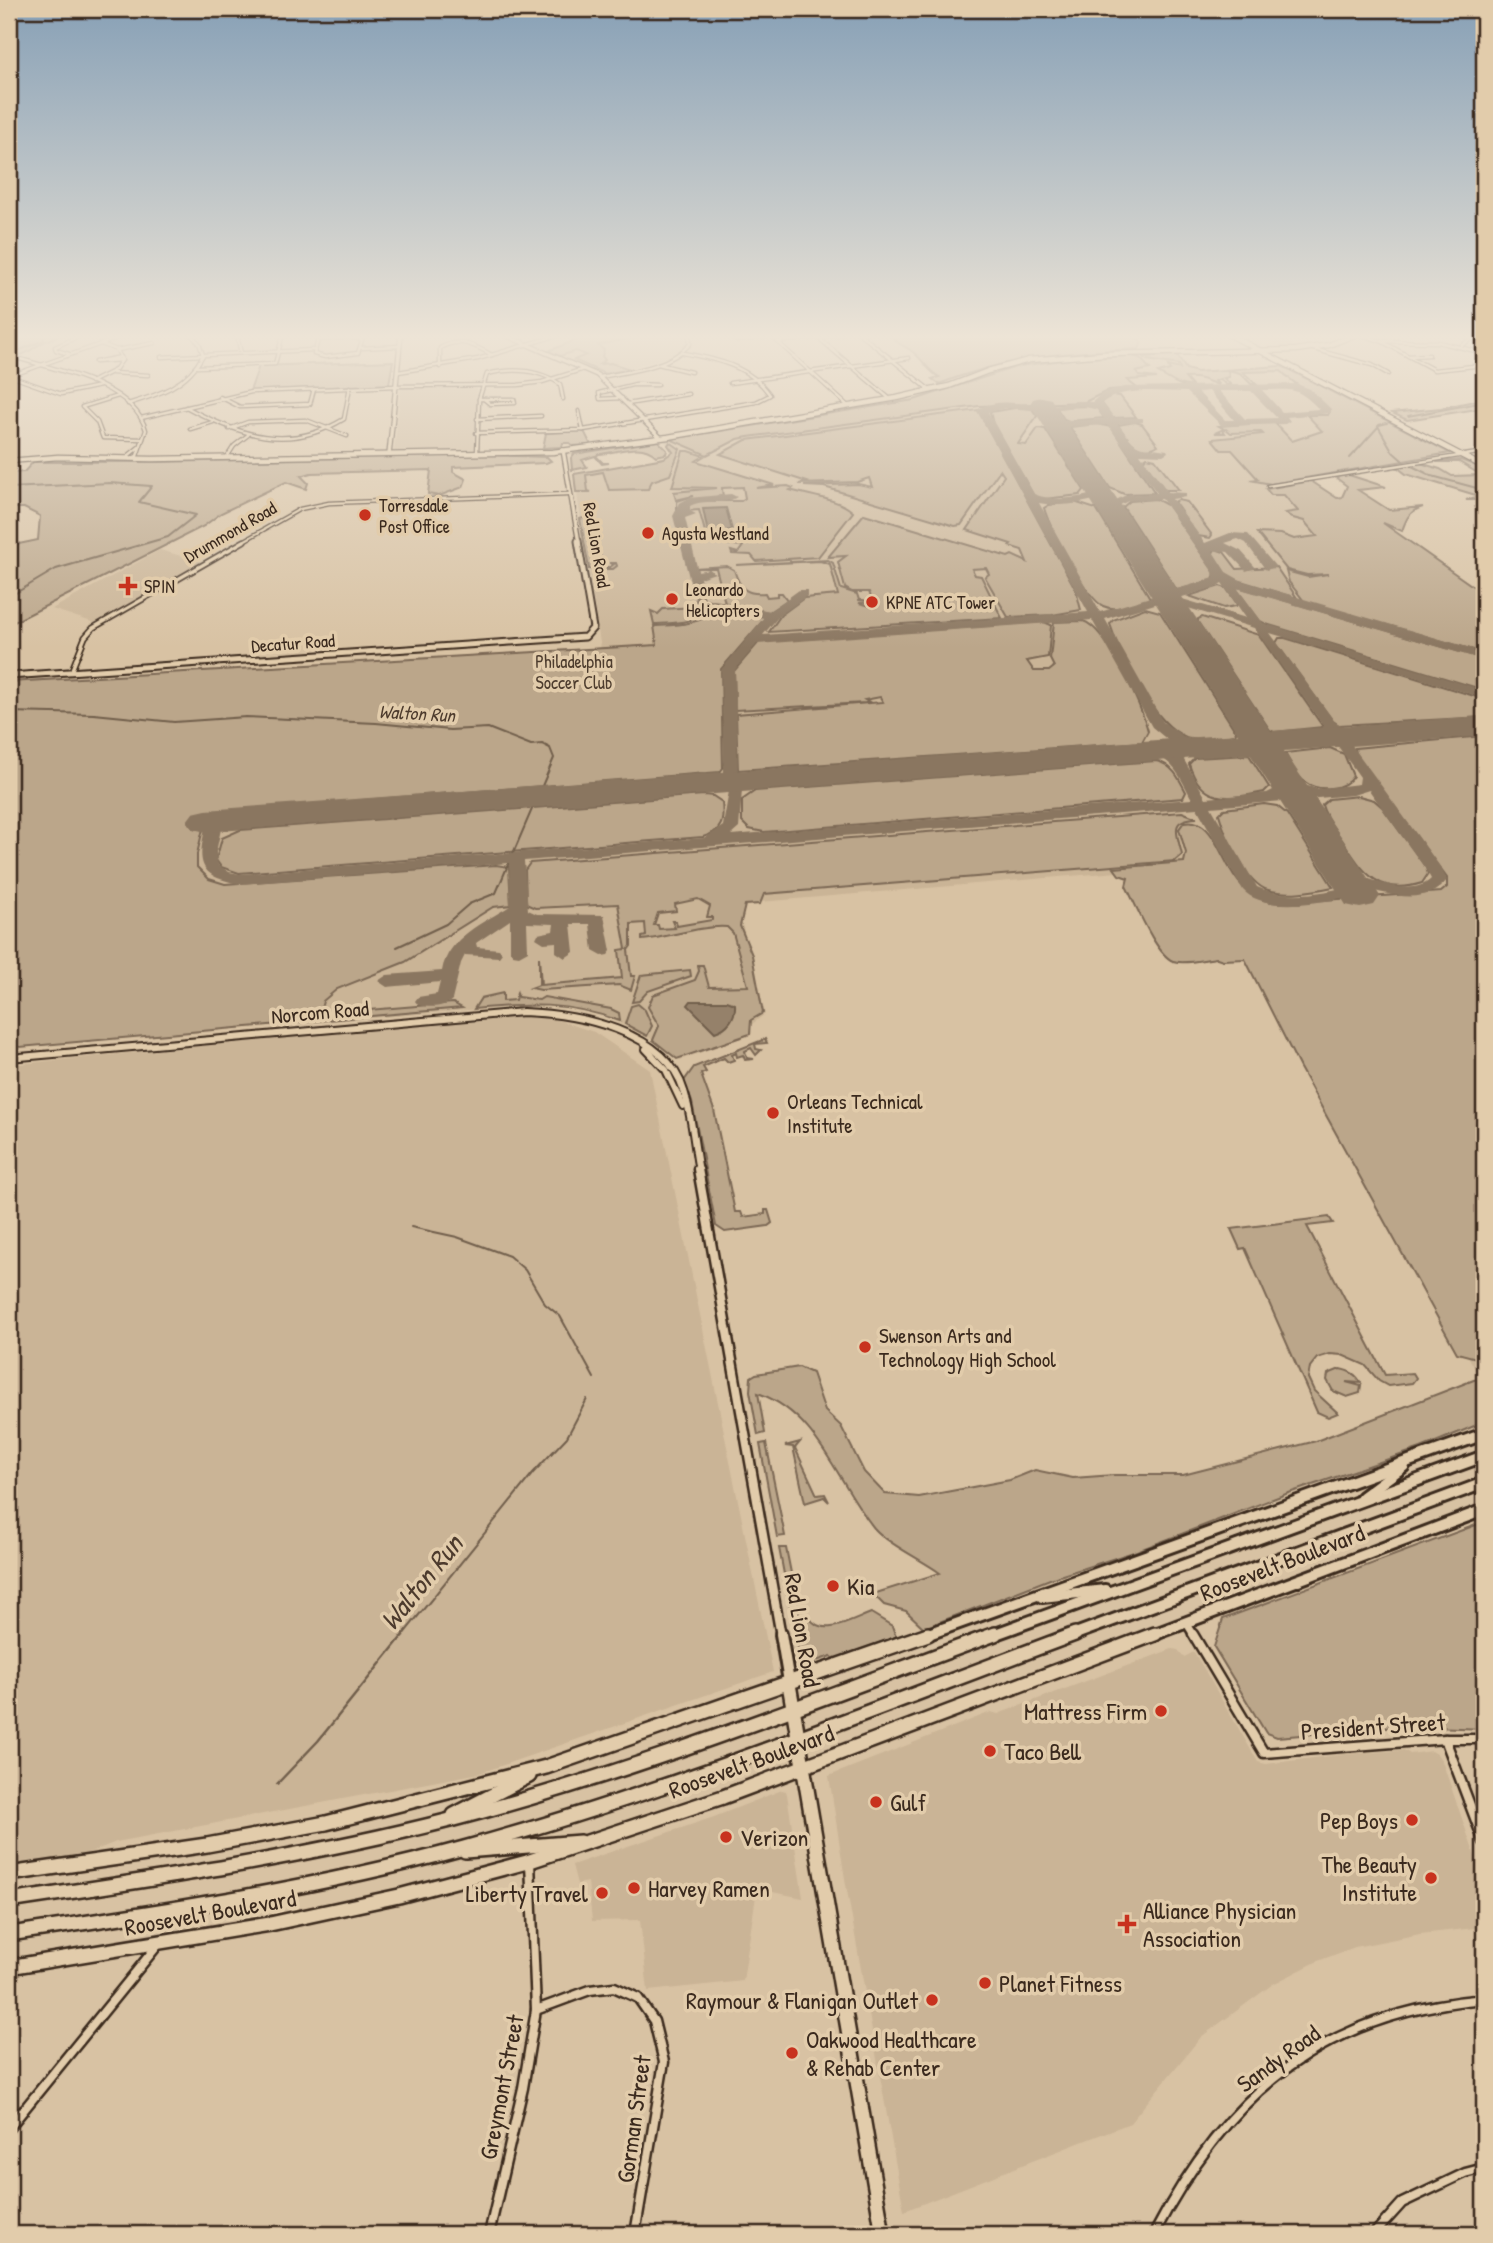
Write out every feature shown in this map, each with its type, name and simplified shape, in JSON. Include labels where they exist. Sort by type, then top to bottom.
[{"type":"main road","points":[[9,460],[58,457],[563,450],[648,439]]},
{"type":"main road","points":[[1434,439],[1484,465]]},
{"type":"main road","points":[[129,457],[227,456]]},
{"type":"main road","points":[[9,1874],[207,1845],[326,1823],[546,1767],[789,1684],[1484,1434]]},
{"type":"main road","name":"Roosevelt Boulevard","points":[[9,1901],[267,1861],[440,1822],[605,1775],[1484,1456]]},
{"type":"main road","points":[[1354,1503],[1411,1460]]},
{"type":"main road","name":"Roosevelt Boulevard","points":[[9,1934],[265,1894],[443,1853],[620,1801],[1484,1483]]},
{"type":"main road","name":"Roosevelt Boulevard","points":[[9,1967],[159,1945],[338,1911],[530,1862],[597,1841],[802,1767],[1484,1510]]},
{"type":"main road","points":[[1024,1600],[1121,1588]]},
{"type":"main road","name":"Red Lion Road","points":[[789,1684],[883,2234]]},
{"type":"main road","points":[[440,1822],[546,1767]]},
{"type":"main road","points":[[443,1853],[597,1841]]},
{"type":"street","points":[[130,439],[143,439],[137,456]]},
{"type":"street","points":[[227,456],[243,439]]},
{"type":"street","points":[[390,453],[391,439]]},
{"type":"street","points":[[476,439],[477,452]]},
{"type":"street","points":[[129,457],[139,447]]},
{"type":"street","name":"Red Lion Road","points":[[563,450],[568,494],[593,628],[580,639]]},
{"type":"street","points":[[1268,486],[1484,452]]},
{"type":"street","name":"Drummond Road","points":[[71,672],[85,637],[93,628],[300,509],[330,503],[568,494]]},
{"type":"street","name":"Decatur Road","points":[[9,676],[580,639]]},
{"type":"street","name":"Norcom Road","points":[[9,1058],[523,1012],[581,1017],[630,1035],[655,1051],[674,1070]]},
{"type":"street","name":"Norcom Road","points":[[630,1035],[659,1062],[671,1079]]},
{"type":"street","name":"Red Lion Road","points":[[674,1070],[684,1089],[789,1684]]},
{"type":"street","name":"Red Lion Road","points":[[671,1079],[687,1116]]},
{"type":"street","name":"President Street","points":[[1186,1623],[1264,1753],[1445,1739],[1484,1739]]},
{"type":"street","points":[[1445,1739],[1484,1842]]},
{"type":"street","name":"Greymont Street","points":[[489,2234],[523,2088],[536,2010],[530,1862]]},
{"type":"street","points":[[9,2128],[159,1945]]},
{"type":"street","name":"Gorman Street","points":[[536,2010],[598,1988],[614,1988],[631,1993],[644,2005],[657,2024],[663,2041],[664,2062],[635,2234]]},
{"type":"street","name":"Sandy Road","points":[[1154,2234],[1206,2149],[1248,2099],[1280,2074],[1313,2051],[1357,2028],[1411,2010],[1484,1999]]},
{"type":"street","points":[[1374,2234],[1402,2203],[1432,2187],[1484,2168]]},
{"type":"shaded area","points":[[395,439],[475,439],[474,450],[394,451]]},
{"type":"shaded area","points":[[1419,439],[1446,453],[1301,478],[1484,595],[1484,1372],[1478,1374],[1201,871],[1177,867],[737,904],[765,1014],[751,1025],[752,1034],[680,1060],[660,1043],[594,1011],[544,1004],[9,1047],[9,714],[607,688],[574,474],[671,455],[673,450],[663,440]]},
{"type":"shaded area","points":[[726,508],[732,530],[708,533],[703,509]]},
{"type":"shaded area","name":"SPIN","points":[[160,550],[202,562],[95,623],[52,609]]},
{"type":"shaded area","points":[[691,1001],[727,1001],[735,1004],[733,1018],[715,1032],[688,1005]]},
{"type":"shaded area","points":[[533,1012],[594,1032],[650,1070],[773,1672],[480,1773],[116,1842],[53,1867],[9,1874],[9,1065]]},
{"type":"shaded area","points":[[1172,1649],[1178,1650],[1184,1657],[1194,1652],[1258,1762],[1266,1764],[1404,1750],[1410,1754],[1432,1751],[1437,1754],[1442,1761],[1484,1882],[1484,1927],[1420,1934],[1355,1947],[1318,1961],[1273,1984],[1201,2037],[1130,2123],[904,2211],[829,1776],[991,1712],[998,1714]]},
{"type":"shaded area","points":[[782,1790],[787,1794],[803,1898],[757,1889],[743,1981],[648,1991],[640,1920],[592,1921],[588,1882],[577,1884],[572,1865],[714,1817]]},
{"type":"green space","points":[[545,439],[588,439],[591,445],[572,446],[570,443],[563,443],[562,447],[543,448]]},
{"type":"green space","points":[[672,439],[740,439],[707,455]]},
{"type":"green space","points":[[994,439],[1076,590],[1081,610],[1052,615],[1008,617],[985,577],[989,574],[986,568],[972,569],[975,575],[981,576],[1002,618],[769,632],[781,615],[804,598],[838,595],[830,564],[820,561],[736,565],[828,560],[833,563],[841,589],[857,594],[859,600],[866,602],[859,603],[875,607],[869,592],[852,592],[845,588],[838,562],[846,556],[828,557],[864,514],[1008,557],[1012,555],[1027,562],[1022,550],[1009,546],[1011,544],[967,530],[1004,476],[1000,470],[961,525],[955,526],[824,487],[804,486],[858,484],[872,487],[869,478],[857,482],[799,484],[807,482],[720,454],[746,440]]},
{"type":"green space","points":[[1001,439],[1022,439],[1018,444],[1026,445],[1030,439],[1051,439],[1084,490],[1080,495],[1044,499],[1034,496]]},
{"type":"green space","points":[[1078,439],[1119,439],[1155,493],[1124,494],[1110,488]]},
{"type":"green space","points":[[1128,439],[1153,439],[1158,445],[1145,449]]},
{"type":"green space","points":[[1212,439],[1290,439],[1292,441],[1299,439],[1422,439],[1450,453],[1271,484],[1250,480],[1258,479],[1232,450],[1221,450]]},
{"type":"green space","points":[[658,441],[667,450],[666,454],[656,456],[643,449],[629,449],[599,454],[596,456],[603,463],[609,463],[602,464],[595,456],[582,460],[587,467],[572,470],[571,458],[574,454]]},
{"type":"green space","points":[[670,442],[680,449],[670,475],[652,481],[648,489],[609,490],[603,472],[586,475],[588,491],[591,492],[576,492],[574,474],[664,458],[673,452],[668,445]]},
{"type":"green space","points":[[683,451],[704,456],[696,461],[774,485],[756,488],[788,486],[793,488],[790,490],[832,501],[853,512],[818,557],[756,561],[751,555],[732,554],[731,551],[738,553],[743,546],[724,544],[722,538],[707,539],[699,510],[686,511],[686,505],[697,501],[741,501],[745,498],[743,487],[722,488],[723,498],[695,499],[681,504],[682,511],[677,511],[677,501],[693,496],[676,500],[674,492],[717,488],[672,487]]},
{"type":"green space","points":[[487,455],[547,457],[551,461],[453,467],[453,472],[466,479],[463,487],[439,496],[428,494],[431,470],[311,473],[301,476],[308,483],[306,489],[286,482],[221,513],[204,526],[14,622],[9,635],[9,546],[38,540],[40,516],[24,508],[9,508],[9,473],[24,472],[33,462]]},
{"type":"green space","points":[[1147,457],[1155,459],[1179,490],[1165,490],[1143,460]]},
{"type":"green space","points":[[1461,460],[1484,469],[1484,500],[1466,500],[1479,496],[1406,474],[1397,467],[1420,463],[1452,476],[1481,475],[1459,462],[1436,462]]},
{"type":"green space","points":[[1349,475],[1386,487],[1358,490],[1389,510],[1423,507],[1409,516],[1402,531],[1383,523],[1484,594],[1484,653],[1304,601],[1289,582],[1286,571],[1308,577],[1328,574],[1307,575],[1287,570],[1257,533],[1281,534],[1294,539],[1317,536],[1304,521],[1285,513],[1298,511],[1284,495],[1271,495],[1266,489],[1311,481],[1337,498],[1342,497],[1347,486],[1335,477]]},
{"type":"green space","points":[[1156,499],[1167,505],[1215,573],[1213,581],[1177,590],[1123,507],[1130,501]]},
{"type":"green space","points":[[1074,502],[1096,509],[1150,598],[1127,607],[1114,608],[1108,608],[1096,601],[1061,545],[1044,508]]},
{"type":"green space","points":[[1174,502],[1187,502],[1212,535],[1210,538],[1198,536]]},
{"type":"green space","points":[[593,515],[595,527],[600,532],[597,533],[602,567],[610,567],[614,564],[610,563],[616,563],[617,566],[613,569],[589,569],[580,519]]},
{"type":"green space","points":[[1215,549],[1224,552],[1237,569],[1276,567],[1297,598],[1234,579],[1225,573],[1212,555]]},
{"type":"green space","points":[[727,566],[734,570],[744,589],[753,593],[765,593],[767,597],[782,593],[787,600],[769,612],[725,603],[716,568],[694,568]]},
{"type":"green space","points":[[1220,586],[1226,588],[1236,606],[1224,608],[1189,596]]},
{"type":"green space","points":[[1236,588],[1484,659],[1484,690],[1266,624],[1260,621]]},
{"type":"green space","points":[[709,606],[698,617],[676,623],[654,624],[651,611],[658,614],[663,609]]},
{"type":"green space","name":"Philadelphia Soccer Club","points":[[715,606],[761,614],[765,618],[721,669],[723,768],[720,772],[207,812],[197,854],[197,867],[209,879],[225,884],[496,865],[509,867],[511,905],[493,907],[405,962],[337,989],[323,1001],[321,1009],[332,1013],[453,1003],[462,1008],[9,1048],[9,682],[657,645],[654,626],[697,621],[710,613]]},
{"type":"green space","points":[[1145,608],[1160,612],[1236,732],[1235,735],[1204,739],[1186,737],[1162,719],[1151,704],[1130,670],[1110,624],[1113,620]]},
{"type":"green space","points":[[1202,617],[1259,635],[1323,727],[1274,732],[1270,730],[1198,622]]},
{"type":"green space","points":[[1083,621],[1092,627],[1113,653],[1131,687],[1148,731],[1142,742],[738,770],[736,714],[883,702],[880,697],[865,700],[869,702],[865,703],[735,710],[734,671],[759,642],[1044,622],[1051,625],[1048,657],[1027,661],[1034,671],[1049,671],[1054,667],[1050,659],[1054,622]]},
{"type":"green space","points":[[1279,638],[1484,699],[1484,717],[1339,725],[1333,721],[1276,643]]},
{"type":"green space","points":[[1484,736],[1484,1360],[1457,1353],[1300,1068],[1245,959],[1217,958],[1183,962],[1166,957],[1140,916],[1126,886],[1128,878],[1119,875],[1114,868],[1184,862],[1186,853],[1179,829],[1184,822],[1198,823],[1208,831],[1244,888],[1260,899],[1280,903],[1441,892],[1447,887],[1447,878],[1356,754],[1355,748]]},
{"type":"green space","points":[[1330,748],[1344,754],[1353,776],[1344,784],[1331,788],[1317,787],[1305,782],[1296,773],[1285,753]]},
{"type":"green space","points":[[1249,755],[1269,787],[1264,792],[1228,797],[1209,793],[1194,777],[1189,764],[1195,758]]},
{"type":"green space","points":[[1156,761],[1171,768],[1178,777],[1186,792],[1183,798],[764,832],[749,829],[742,822],[742,800],[755,791]]},
{"type":"green space","points":[[713,796],[722,802],[723,815],[715,832],[703,837],[239,873],[221,867],[216,860],[222,838],[240,830]]},
{"type":"green space","points":[[1359,796],[1374,800],[1382,807],[1426,868],[1428,874],[1422,883],[1393,886],[1382,883],[1372,878],[1356,860],[1325,814],[1322,805],[1329,799]]},
{"type":"green space","points":[[1264,804],[1277,806],[1287,814],[1333,887],[1284,893],[1268,890],[1252,879],[1231,846],[1219,814],[1224,809]]},
{"type":"green space","points":[[1182,812],[1197,818],[1181,821],[1178,825],[1177,835],[1182,855],[1175,861],[764,894],[760,904],[745,905],[740,926],[752,955],[763,1013],[751,1020],[750,1034],[677,1059],[653,1040],[659,1026],[648,1007],[653,995],[695,980],[699,971],[698,965],[703,965],[709,987],[748,986],[733,933],[727,927],[717,927],[642,940],[642,937],[646,936],[645,923],[631,924],[631,946],[628,950],[631,976],[635,976],[631,990],[619,985],[541,990],[531,988],[539,985],[539,957],[541,985],[622,978],[619,950],[626,949],[618,904],[535,908],[526,904],[525,870],[530,863]],"holes":[[[698,899],[710,906],[707,917],[712,917],[712,920],[677,926],[676,921],[672,921],[675,928],[659,929],[658,925],[654,925],[658,913],[676,911],[675,904]]]},
{"type":"green space","points":[[690,970],[691,976],[648,991],[639,1001],[632,1002],[641,975]]},
{"type":"green space","points":[[503,993],[503,1001],[515,1000],[517,993],[518,997],[539,1000],[544,997],[611,1009],[619,1013],[620,1021],[565,1007],[512,1006],[474,1009],[481,998]]},
{"type":"green space","points":[[638,1004],[645,1010],[652,1026],[647,1036],[625,1024],[631,1006]]},
{"type":"green space","points":[[765,1039],[767,1043],[755,1044],[756,1049],[761,1050],[756,1055],[751,1048],[745,1051],[747,1058],[754,1059],[745,1060],[743,1055],[737,1057],[736,1053],[732,1055],[734,1060],[728,1062],[724,1058],[703,1067],[706,1072],[701,1074],[714,1110],[735,1212],[741,1212],[743,1217],[765,1214],[765,1210],[768,1210],[772,1223],[768,1226],[725,1232],[716,1226],[692,1102],[684,1081],[694,1067]]},
{"type":"green space","points":[[1329,1217],[1333,1223],[1307,1226],[1385,1375],[1413,1373],[1416,1378],[1412,1383],[1388,1386],[1379,1381],[1365,1365],[1342,1355],[1330,1354],[1317,1358],[1310,1367],[1308,1378],[1314,1391],[1338,1413],[1328,1417],[1317,1412],[1245,1248],[1240,1249],[1231,1229]]},
{"type":"green space","points":[[799,1367],[812,1373],[825,1411],[841,1426],[864,1472],[885,1494],[919,1497],[1010,1480],[1035,1470],[1073,1478],[1183,1475],[1316,1441],[1484,1376],[1484,1422],[1421,1448],[1286,1494],[1137,1551],[1050,1579],[924,1628],[906,1611],[884,1605],[873,1594],[940,1573],[880,1534],[861,1510],[811,1433],[779,1403],[758,1393],[765,1433],[758,1435],[750,1391],[751,1377]]},
{"type":"green space","points":[[1340,1369],[1357,1377],[1361,1383],[1346,1382],[1361,1386],[1360,1393],[1347,1397],[1333,1391],[1327,1380],[1328,1374]]},
{"type":"green space","points":[[800,1442],[795,1448],[817,1495],[825,1494],[829,1502],[824,1497],[805,1503],[793,1447],[785,1446]]},
{"type":"green space","points":[[766,1443],[785,1536],[777,1537],[760,1444]]},
{"type":"green space","points":[[1484,1522],[1484,1729],[1408,1726],[1277,1737],[1266,1733],[1214,1647],[1223,1619]]},
{"type":"green space","points":[[779,1548],[786,1548],[800,1618],[809,1617],[822,1627],[829,1627],[871,1613],[892,1626],[896,1637],[834,1659],[831,1656],[805,1665],[801,1663]]},
{"type":"waterway","points":[[1350,458],[1367,439]]},
{"type":"waterway","points":[[1385,439],[1393,452],[1403,461]]},
{"type":"waterway","points":[[1410,465],[1432,476],[1484,490]]},
{"type":"waterway","name":"Walton Run","points":[[9,488],[110,483],[151,486]]},
{"type":"waterway","name":"Walton Run","points":[[9,597],[56,569],[168,537],[196,515],[139,502],[152,486]]},
{"type":"waterway","name":"Walton Run","points":[[9,712],[94,714],[174,722],[246,717],[376,723],[450,730],[488,728],[531,745],[542,744],[550,748],[554,758],[496,893],[469,904],[446,924],[397,947]]},
{"type":"waterway","name":"Walton Run","points":[[411,1227],[457,1237],[509,1256],[525,1270],[545,1304],[560,1316],[594,1378]]},
{"type":"waterway","name":"Walton Run","points":[[402,1636],[533,1473],[567,1437],[587,1399]]},
{"type":"waterway","name":"Walton Run","points":[[277,1784],[318,1741],[404,1634]]},
{"type":"taxiway","points":[[997,439],[1030,496]]},
{"type":"taxiway","points":[[1123,439],[1130,447]]},
{"type":"taxiway","points":[[1130,447],[1144,452],[1163,452]]},
{"type":"taxiway","points":[[1130,447],[1165,496]]},
{"type":"taxiway","points":[[1030,496],[1043,501],[1070,501],[1094,497],[1097,490]]},
{"type":"taxiway","points":[[1165,496],[1182,495]]},
{"type":"taxiway","points":[[1030,496],[1096,616]]},
{"type":"taxiway","points":[[1113,513],[1112,505],[1126,498],[1165,496]]},
{"type":"taxiway","points":[[1165,496],[1205,552]]},
{"type":"taxiway","points":[[679,516],[684,511],[684,505],[693,500],[731,497]]},
{"type":"taxiway","points":[[679,516],[690,514]]},
{"type":"taxiway","points":[[679,516],[693,575]]},
{"type":"taxiway","points":[[1205,552],[1207,547],[1220,540],[1238,535],[1250,541],[1270,567]]},
{"type":"taxiway","points":[[1208,547],[1227,547],[1237,553],[1250,568]]},
{"type":"taxiway","points":[[1205,552],[1258,626]]},
{"type":"taxiway","points":[[1096,616],[1212,584],[1220,579],[1219,572]]},
{"type":"taxiway","points":[[693,575],[709,573]]},
{"type":"taxiway","points":[[693,575],[700,601],[769,614],[771,618]]},
{"type":"taxiway","points":[[1223,575],[1238,584],[1484,656]]},
{"type":"taxiway","points":[[771,618],[803,593]]},
{"type":"taxiway","points":[[1167,598],[1258,626]]},
{"type":"taxiway","points":[[753,640],[1096,616]]},
{"type":"taxiway","points":[[1096,616],[1157,724],[1181,741],[1210,746]]},
{"type":"taxiway","points":[[712,783],[725,779],[731,773],[728,670],[771,618]]},
{"type":"taxiway","points":[[1258,626],[1484,694]]},
{"type":"taxiway","points":[[1258,626],[1330,725]]},
{"type":"taxiway","points":[[1316,739],[1329,734],[1330,725]]},
{"type":"taxiway","points":[[1330,725],[1439,880],[1432,887],[1409,892],[1382,888],[1348,877]]},
{"type":"taxiway","points":[[1330,725],[1344,733],[1365,735]]},
{"type":"taxiway","points":[[1199,747],[1181,752],[1177,760],[1201,803]]},
{"type":"taxiway","points":[[1139,752],[1160,752],[1178,763]]},
{"type":"taxiway","points":[[1270,798],[1285,788],[1281,774],[1296,787],[1314,793]]},
{"type":"taxiway","points":[[1270,798],[1353,791],[1366,786],[1367,777]]},
{"type":"taxiway","points":[[710,841],[731,828],[735,788],[760,780]]},
{"type":"taxiway","points":[[1201,803],[1270,798]]},
{"type":"taxiway","points":[[215,820],[208,852],[210,867],[216,873],[240,879],[1201,803]]},
{"type":"taxiway","points":[[1201,803],[1251,890],[1262,895],[1288,899],[1331,895],[1356,889]]},
{"type":"taxiway","points":[[507,858],[514,859],[518,864],[519,909]]},
{"type":"taxiway","points":[[468,940],[519,909]]},
{"type":"taxiway","points":[[519,909],[521,914],[531,919],[562,920],[563,931]]},
{"type":"taxiway","points":[[519,909],[519,951]]},
{"type":"taxiway","points":[[558,919],[598,919],[602,951]]},
{"type":"taxiway","points":[[544,938],[558,936],[563,931]]},
{"type":"taxiway","points":[[563,931],[565,952]]},
{"type":"taxiway","points":[[424,1001],[441,1000],[446,996],[452,963],[468,940]]},
{"type":"taxiway","points":[[468,940],[467,946],[472,952],[493,953]]},
{"type":"taxiway","points":[[387,981],[449,976]]},
{"type":"runway","points":[[1064,439],[1261,743]]},
{"type":"runway","points":[[1261,743],[1484,726]]},
{"type":"runway","points":[[206,821],[1261,743]]},
{"type":"runway","points":[[1261,743],[1360,896]]},
{"type":"place","name":"Torresdale Post Office","points":[[365,515]]},
{"type":"place","name":"Agusta Westland","points":[[648,533]]},
{"type":"place","name":"SPIN","points":[[128,586]]},
{"type":"place","name":"Leonardo Helicopters","points":[[672,599]]},
{"type":"place","name":"KPNE ATC Tower","points":[[872,602]]},
{"type":"place","name":"Orleans Technical Institute","points":[[773,1113]]},
{"type":"place","name":"Swenson Arts and Technology High School","points":[[865,1347]]},
{"type":"place","name":"Kia","points":[[833,1586]]},
{"type":"place","name":"Mattress Firm","points":[[1161,1711]]},
{"type":"place","name":"Taco Bell","points":[[990,1751]]},
{"type":"place","name":"Gulf","points":[[876,1802]]},
{"type":"place","name":"Pep Boys","points":[[1412,1820]]},
{"type":"place","name":"Verizon","points":[[726,1837]]},
{"type":"place","name":"The Beauty Institute","points":[[1431,1878]]},
{"type":"place","name":"Harvey Ramen","points":[[634,1888]]},
{"type":"place","name":"Liberty Travel","points":[[602,1893]]},
{"type":"place","name":"Alliance Physician Association","points":[[1127,1924]]},
{"type":"place","name":"Planet Fitness","points":[[985,1983]]},
{"type":"place","name":"Raymour & Flanigan Outlet","points":[[932,2000]]},
{"type":"place","name":"Oakwood Healthcare & Rehab Center","points":[[792,2053]]}]
